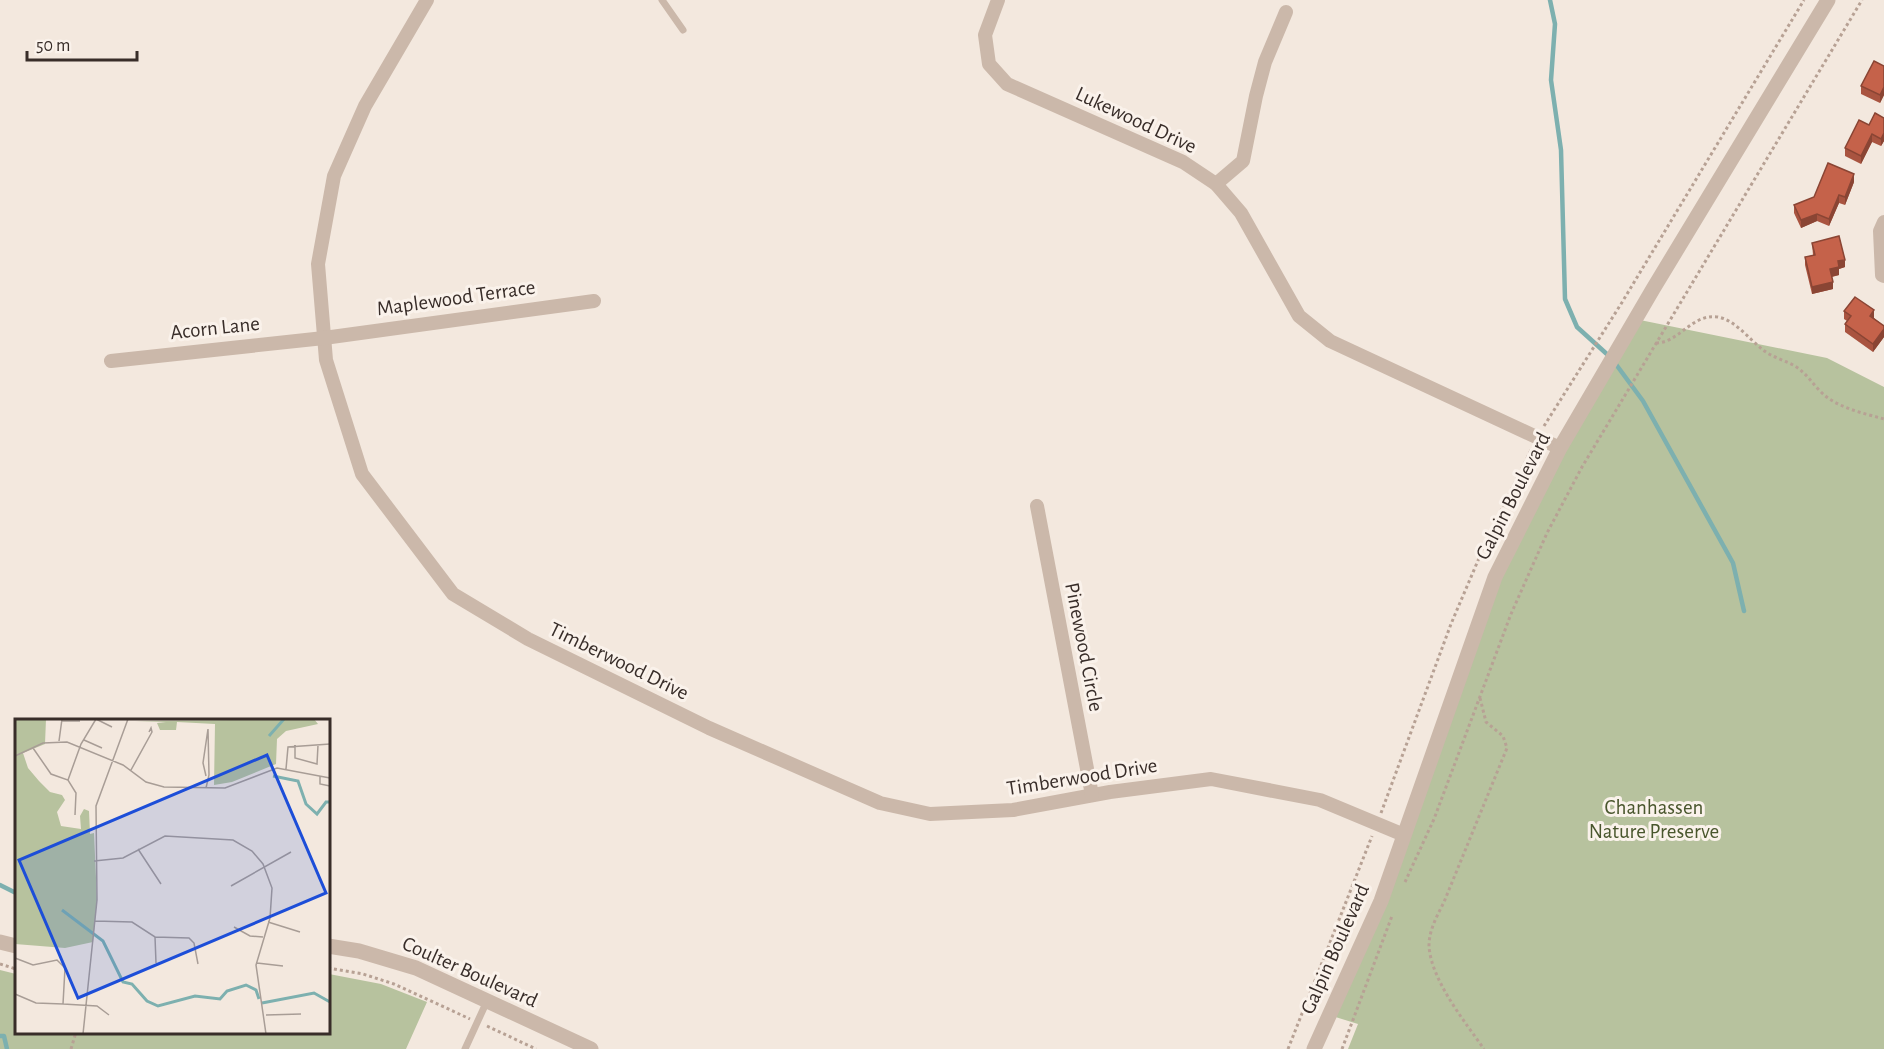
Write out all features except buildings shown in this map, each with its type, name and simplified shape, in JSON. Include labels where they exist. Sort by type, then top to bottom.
[{"type":"street","name":"Timberwood Drive","points":[[427,0],[365,106],[334,176],[318,264],[326,360],[362,474],[453,594],[528,639],[708,728],[880,803],[930,814],[1012,810],[1092,795],[1211,779],[1320,800],[1404,835]]},
{"type":"street","name":"Lukewood Drive","points":[[998,0],[986,35],[989,64],[1007,84],[1183,162],[1216,184],[1241,213],[1299,316],[1330,341],[1560,448]]},
{"type":"street","name":"Galpin Boulevard","points":[[1314,1049],[1380,901],[1495,577],[1560,448],[1653,289],[1828,0]]},
{"type":"street","points":[[1216,184],[1243,161],[1265,62],[1286,12]]},
{"type":"street","points":[[1884,222],[1880,231],[1882,275],[1884,276]]},
{"type":"street","name":"Maplewood Terrace","points":[[324,338],[594,301]]},
{"type":"street","name":"Acorn Lane","points":[[111,361],[324,338]]},
{"type":"street","name":"Pinewood Circle","points":[[1036,506],[1092,795]]},
{"type":"street","points":[[0,942],[15,946]]},
{"type":"street","name":"Coulter Boulevard","points":[[330,946],[391,959],[416,968],[591,1049]]},
{"type":"lane","points":[[662,0],[682,30]]},
{"type":"lane","points":[[465,1049],[487,1001]]},
{"type":"path","points":[[1401,892],[1434,819],[1511,614],[1547,533],[1582,467],[1862,0]]},
{"type":"path","points":[[1655,344],[1672,339],[1685,328],[1703,318],[1718,317],[1736,326],[1764,351],[1796,366],[1810,377],[1822,393],[1839,404],[1884,419]]},
{"type":"path","points":[[1480,698],[1486,722],[1503,736],[1507,748],[1444,903],[1433,924],[1429,946],[1434,967],[1451,1002],[1484,1049]]},
{"type":"path","points":[[1342,1049],[1393,914]]},
{"type":"path","points":[[0,964],[15,969]]},
{"type":"path","points":[[330,968],[363,974],[394,984],[536,1049]]},
{"type":"path","points":[[72,1049],[76,1034]]},
{"type":"green space","name":"Chanhassen Nature Preserve","points":[[1635,319],[1827,358],[1884,387],[1884,1049],[1348,1049],[1358,1024],[1329,1015],[1381,901],[1495,577]]},
{"type":"green space","points":[[0,970],[15,974],[15,1034],[330,1034],[330,974],[381,984],[427,1002],[406,1049],[0,1049]]},
{"type":"waterway","points":[[1550,0],[1555,24],[1551,80],[1561,150],[1565,299],[1577,327],[1609,356]]},
{"type":"waterway","points":[[1615,363],[1643,401],[1733,563],[1744,611]]},
{"type":"waterway","points":[[0,885],[15,892]]},
{"type":"waterway","points":[[0,1036],[4,1036],[7,1049]]}]
